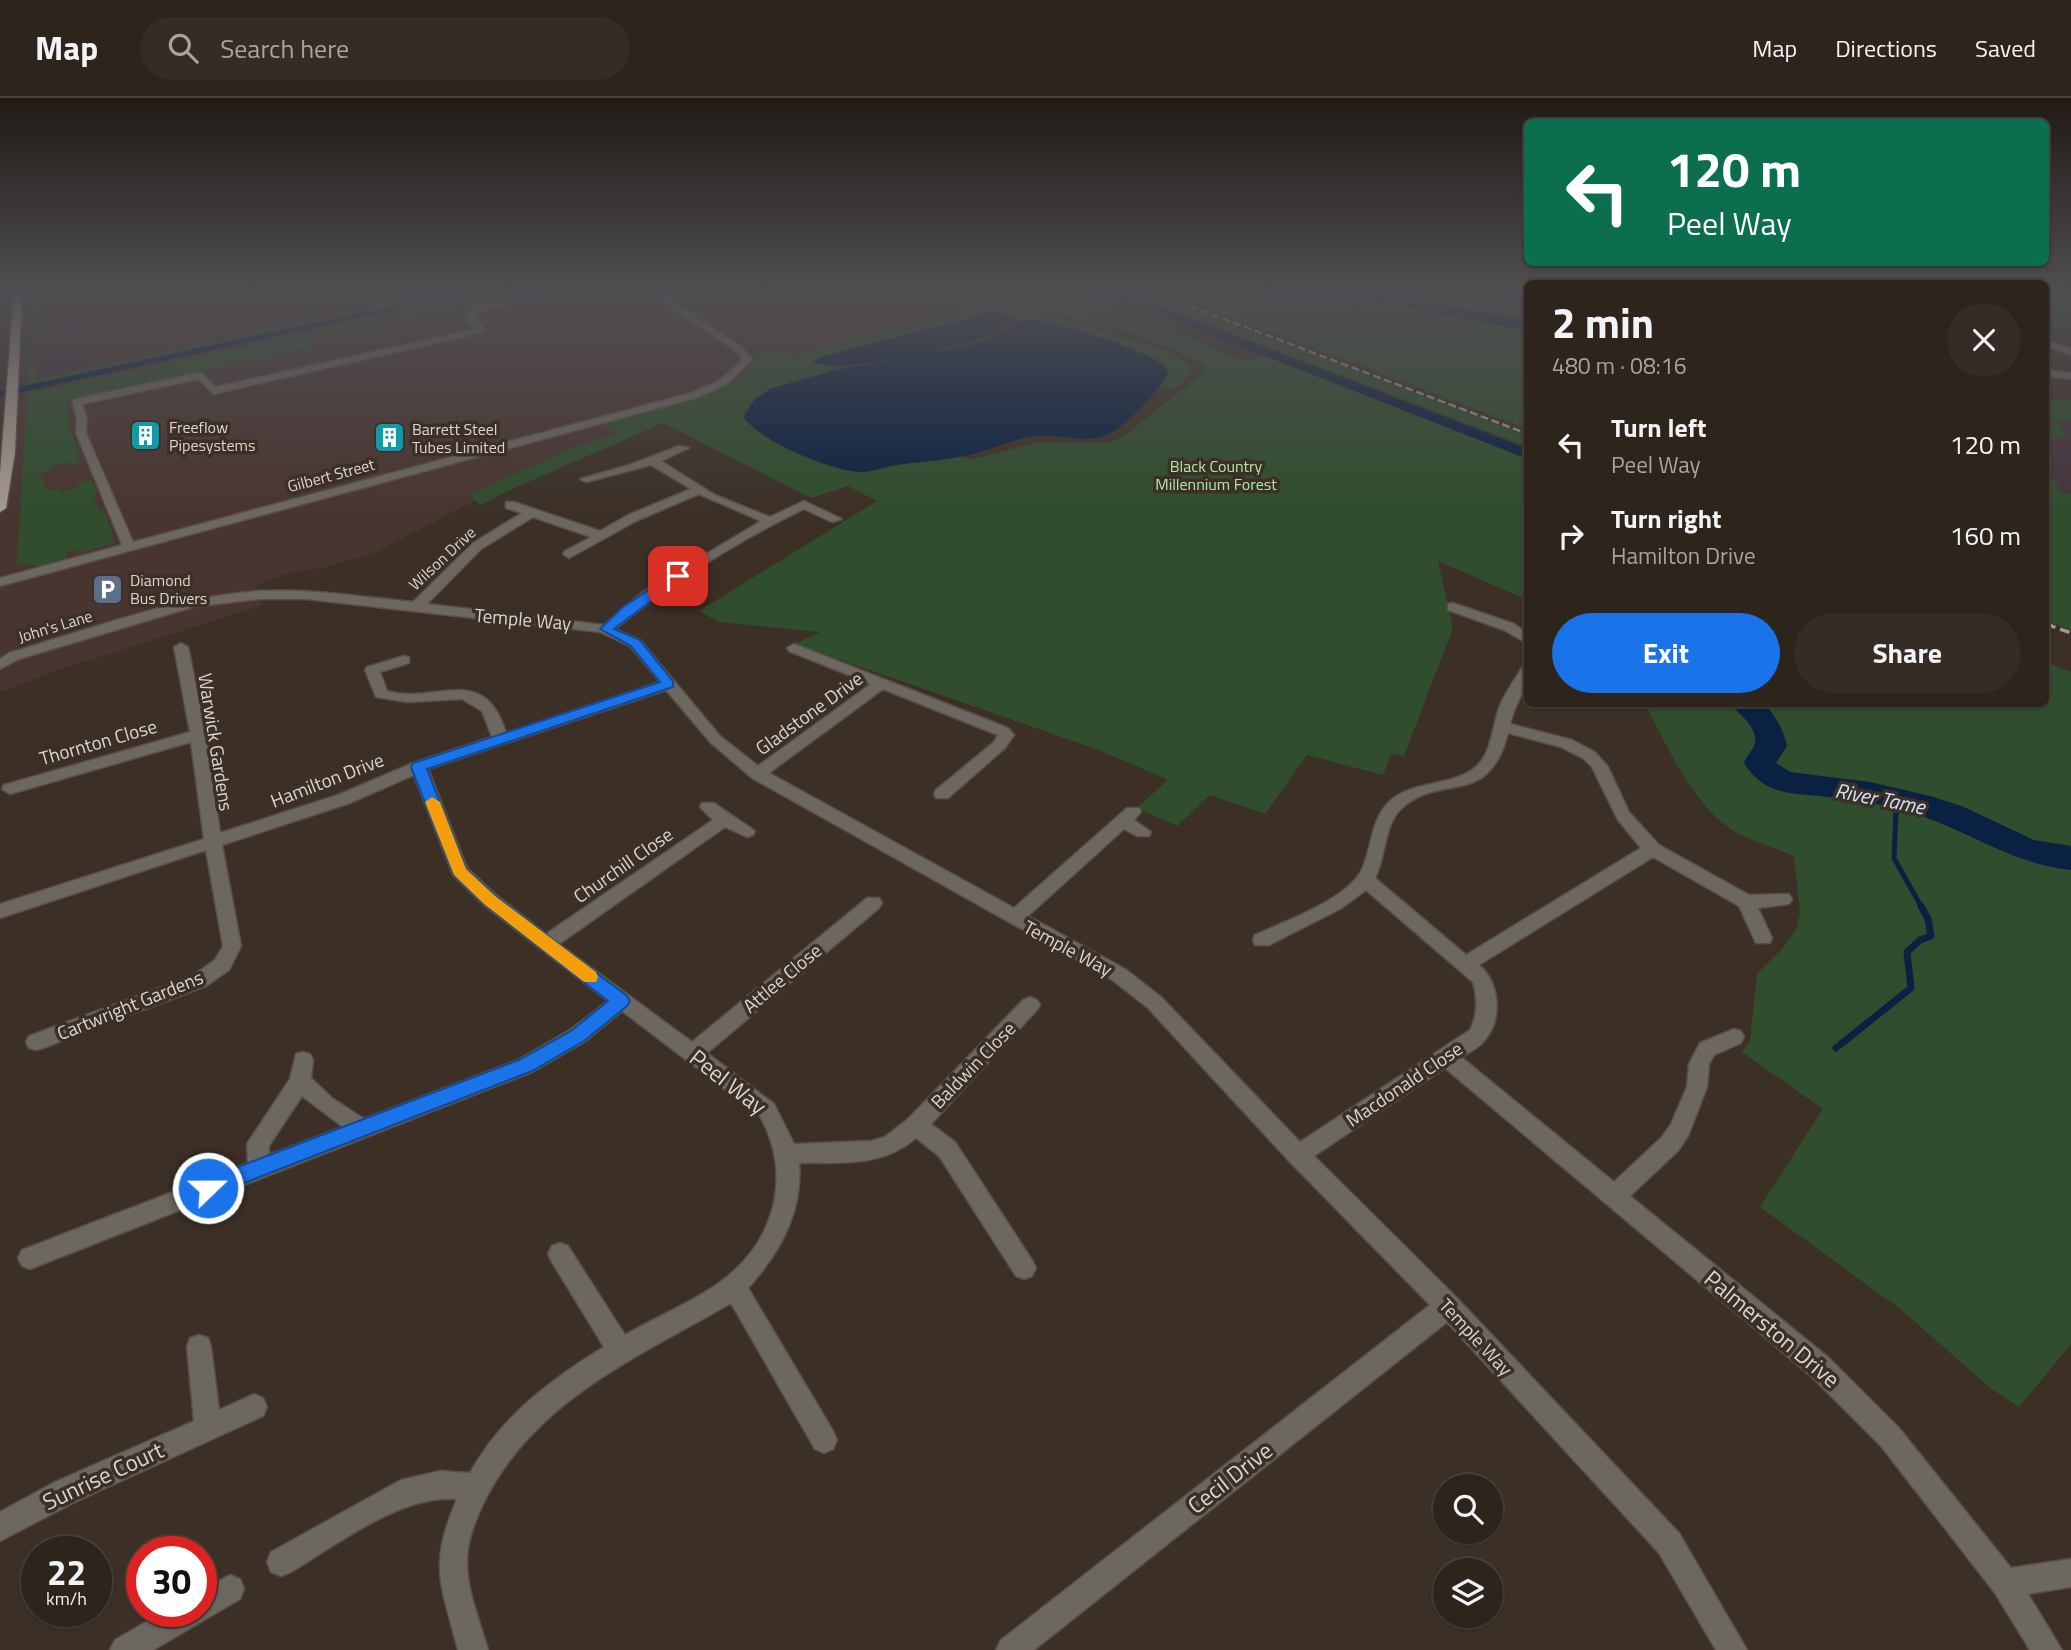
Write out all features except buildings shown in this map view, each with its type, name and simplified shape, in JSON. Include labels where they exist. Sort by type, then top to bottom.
[{"type":"main road","points":[[0,508],[15,366]]},
{"type":"street","points":[[129,548],[81,433],[82,419],[76,402],[201,375],[213,391],[323,366]]},
{"type":"street","name":"Gilbert Street","points":[[0,582],[695,395],[720,386],[741,366]]},
{"type":"street","points":[[2049,373],[2071,376]]},
{"type":"street","points":[[586,479],[634,468],[683,449]]},
{"type":"street","points":[[653,461],[699,490],[771,521]]},
{"type":"street","points":[[569,554],[598,535],[699,490]]},
{"type":"street","points":[[510,505],[598,535]]},
{"type":"street","points":[[606,629],[648,595],[771,521],[804,505],[836,519]]},
{"type":"street","name":"Wilson Drive","points":[[414,609],[477,546],[532,512]]},
{"type":"street","name":"Temple Way","points":[[202,601],[259,595],[306,595],[606,629],[635,643],[715,739],[758,774],[1014,919],[1118,974],[1154,1002],[1298,1155],[1448,1306],[1669,1543],[1732,1650]]},
{"type":"street","name":"John's Lane","points":[[0,665],[14,656],[202,601]]},
{"type":"street","points":[[1453,607],[1509,627],[1524,637]]},
{"type":"street","name":"Warwick Gardens","points":[[181,647],[198,735],[213,842]]},
{"type":"street","name":"Gladstone Drive","points":[[794,648],[1000,729],[1006,735],[1000,745],[942,794]]},
{"type":"street","points":[[404,660],[372,670],[381,694],[394,700],[449,694],[475,697],[489,709],[500,739]]},
{"type":"street","points":[[1262,940],[1348,895],[1365,880],[1382,827],[1397,803],[1470,778],[1485,769],[1492,758],[1506,711],[1524,677]]},
{"type":"street","name":"Gladstone Drive","points":[[758,774],[883,682]]},
{"type":"street","name":"Hamilton Drive","points":[[0,911],[344,799],[419,767],[668,684]]},
{"type":"street","points":[[1503,727],[1563,743],[1592,759],[1599,765],[1612,797],[1643,840],[1653,849],[1746,902],[1783,899]]},
{"type":"street","name":"Thornton Close","points":[[10,789],[198,735]]},
{"type":"street","name":"Peel Way","points":[[419,767],[459,872],[546,944],[767,1110],[781,1130],[789,1154],[787,1201],[775,1231],[763,1252],[734,1286],[566,1384],[527,1417],[497,1452],[459,1526],[453,1567],[473,1650]]},
{"type":"street","points":[[708,807],[723,820],[747,831]]},
{"type":"street","points":[[1014,919],[1128,816],[1143,832]]},
{"type":"street","name":"Churchill Close","points":[[546,944],[723,820]]},
{"type":"street","name":"Cartwright Gardens","points":[[36,1042],[199,981],[222,965],[232,946],[213,842]]},
{"type":"street","points":[[1467,963],[1653,849]]},
{"type":"street","name":"Macdonald Close","points":[[1298,1155],[1477,1036],[1486,1020],[1487,993],[1481,978],[1467,963],[1365,880]]},
{"type":"street","points":[[1746,902],[1763,938]]},
{"type":"street","name":"Attlee Close","points":[[692,1054],[873,903]]},
{"type":"street","points":[[30,1258],[525,1066],[577,1036],[621,1001]]},
{"type":"street","name":"Baldwin Close","points":[[789,1154],[872,1151],[892,1145],[916,1125],[1030,1005]]},
{"type":"street","points":[[1614,1197],[1670,1144],[1680,1129],[1697,1087],[1699,1064],[1707,1049],[1734,1037]]},
{"type":"street","name":"Palmerston Drive","points":[[1446,1057],[1820,1367],[1890,1437],[2004,1583],[2047,1650]]},
{"type":"street","points":[[258,1168],[258,1144],[301,1071],[325,1104],[361,1128]]},
{"type":"street","name":"Baldwin Close","points":[[916,1125],[947,1149],[1024,1268]]},
{"type":"street","points":[[560,1254],[621,1352]]},
{"type":"street","points":[[734,1286],[824,1440]]},
{"type":"street","name":"Cecil Drive","points":[[1011,1650],[1448,1306]]},
{"type":"street","points":[[199,1347],[208,1427]]},
{"type":"street","name":"Sunrise Court","points":[[0,1527],[65,1492],[254,1406]]},
{"type":"street","points":[[281,1562],[401,1493],[440,1484],[477,1487]]},
{"type":"street","points":[[2004,1583],[2071,1573]]},
{"type":"street","points":[[217,1597],[230,1589]]},
{"type":"street","points":[[125,1650],[165,1627]]},
{"type":"shaded area","points":[[15,366],[99,366],[103,372],[27,388],[27,381],[14,383]]},
{"type":"shaded area","points":[[69,366],[776,366],[517,479],[378,551],[327,567],[288,573],[255,586],[263,605],[55,671],[0,692],[0,508],[13,400],[26,397],[27,388]]},
{"type":"shaded area","points":[[2050,421],[2071,421],[2071,508],[2049,482]]},
{"type":"green space","points":[[27,366],[36,366],[36,379],[94,366],[116,366],[27,386]]},
{"type":"green space","points":[[153,366],[225,366],[72,399],[67,403],[71,432],[80,452],[76,454],[81,463],[70,466],[69,462],[52,466],[52,470],[40,473],[47,491],[60,488],[62,492],[78,488],[77,483],[92,480],[97,492],[93,496],[99,510],[104,510],[115,543],[79,553],[77,550],[66,553],[68,559],[44,566],[17,563],[27,394]]},
{"type":"green space","name":"Black Country Millennium Forest","points":[[750,366],[833,366],[831,371],[770,389],[754,400],[744,413],[763,435],[797,454],[835,467],[865,471],[935,458],[962,457],[970,460],[1039,442],[1108,443],[1122,437],[1205,372],[1206,366],[1292,366],[1524,457],[1524,598],[1438,561],[1453,628],[1404,756],[1391,754],[1383,775],[1307,755],[1265,814],[1210,795],[1177,826],[1137,808],[1168,780],[1099,750],[795,644],[820,632],[719,622],[699,611],[877,501],[848,486],[811,498],[663,423],[481,505],[469,495],[577,446],[615,434],[604,422],[711,394],[732,383]]},
{"type":"green space","points":[[1318,366],[1344,366],[1524,434],[1524,445]]},
{"type":"green space","points":[[1363,366],[1524,366],[1524,427]]},
{"type":"green space","points":[[1165,367],[1194,368],[1182,384],[1173,389],[1159,387],[1168,374]]},
{"type":"green space","points":[[2049,399],[2071,401],[2071,421],[2051,422],[2068,436],[2049,439]]},
{"type":"green space","points":[[2049,477],[2061,488],[2057,488],[2063,494],[2071,494],[2071,630],[2049,622]]},
{"type":"green space","points":[[2049,663],[2071,672],[2071,1344],[2019,1407],[1989,1387],[1903,1311],[1760,1207],[1823,1109],[1742,1052],[1750,1040],[1757,974],[1783,948],[1796,930],[1800,914],[1794,856],[1741,835],[1719,819],[1693,790],[1647,707],[2049,707]]},
{"type":"water","points":[[113,366],[139,366],[0,397],[0,391]]},
{"type":"water","points":[[856,366],[1163,366],[1168,373],[1132,416],[1116,430],[1100,437],[1082,439],[1035,436],[972,454],[858,472],[830,466],[796,453],[765,436],[744,418],[754,400],[770,389]]},
{"type":"water","points":[[1291,366],[1314,366],[1524,447],[1524,457]]},
{"type":"waterway","name":"River Tame","points":[[1750,707],[1760,717],[1770,739],[1771,746],[1763,754],[1760,763],[1771,776],[1795,784],[1836,787],[1906,800],[1952,815],[2022,848],[2071,858]]},
{"type":"waterway","points":[[1887,797],[1896,812],[1894,858],[1922,908]]},
{"type":"waterway","points":[[1836,1048],[1911,988],[1907,952],[1920,940],[1931,936],[1928,919],[1921,906]]},
{"type":"railway","points":[[1349,366],[1524,432]]},
{"type":"railway","points":[[2049,625],[2071,633]]},
{"type":"slow traffic","points":[[432,802],[459,872],[490,900],[590,977]]},
{"type":"place","name":"Freeflow Pipesystems","points":[[146,436]]},
{"type":"place","name":"Barrett Steel Tubes Limited","points":[[389,438]]},
{"type":"place","name":"Diamond Bus Drivers","points":[[107,589]]},
{"type":"route","points":[[208,1188],[525,1066],[577,1036],[621,1001],[490,900],[459,872],[419,767],[668,684],[635,643],[606,629],[648,595],[678,576]]}]
